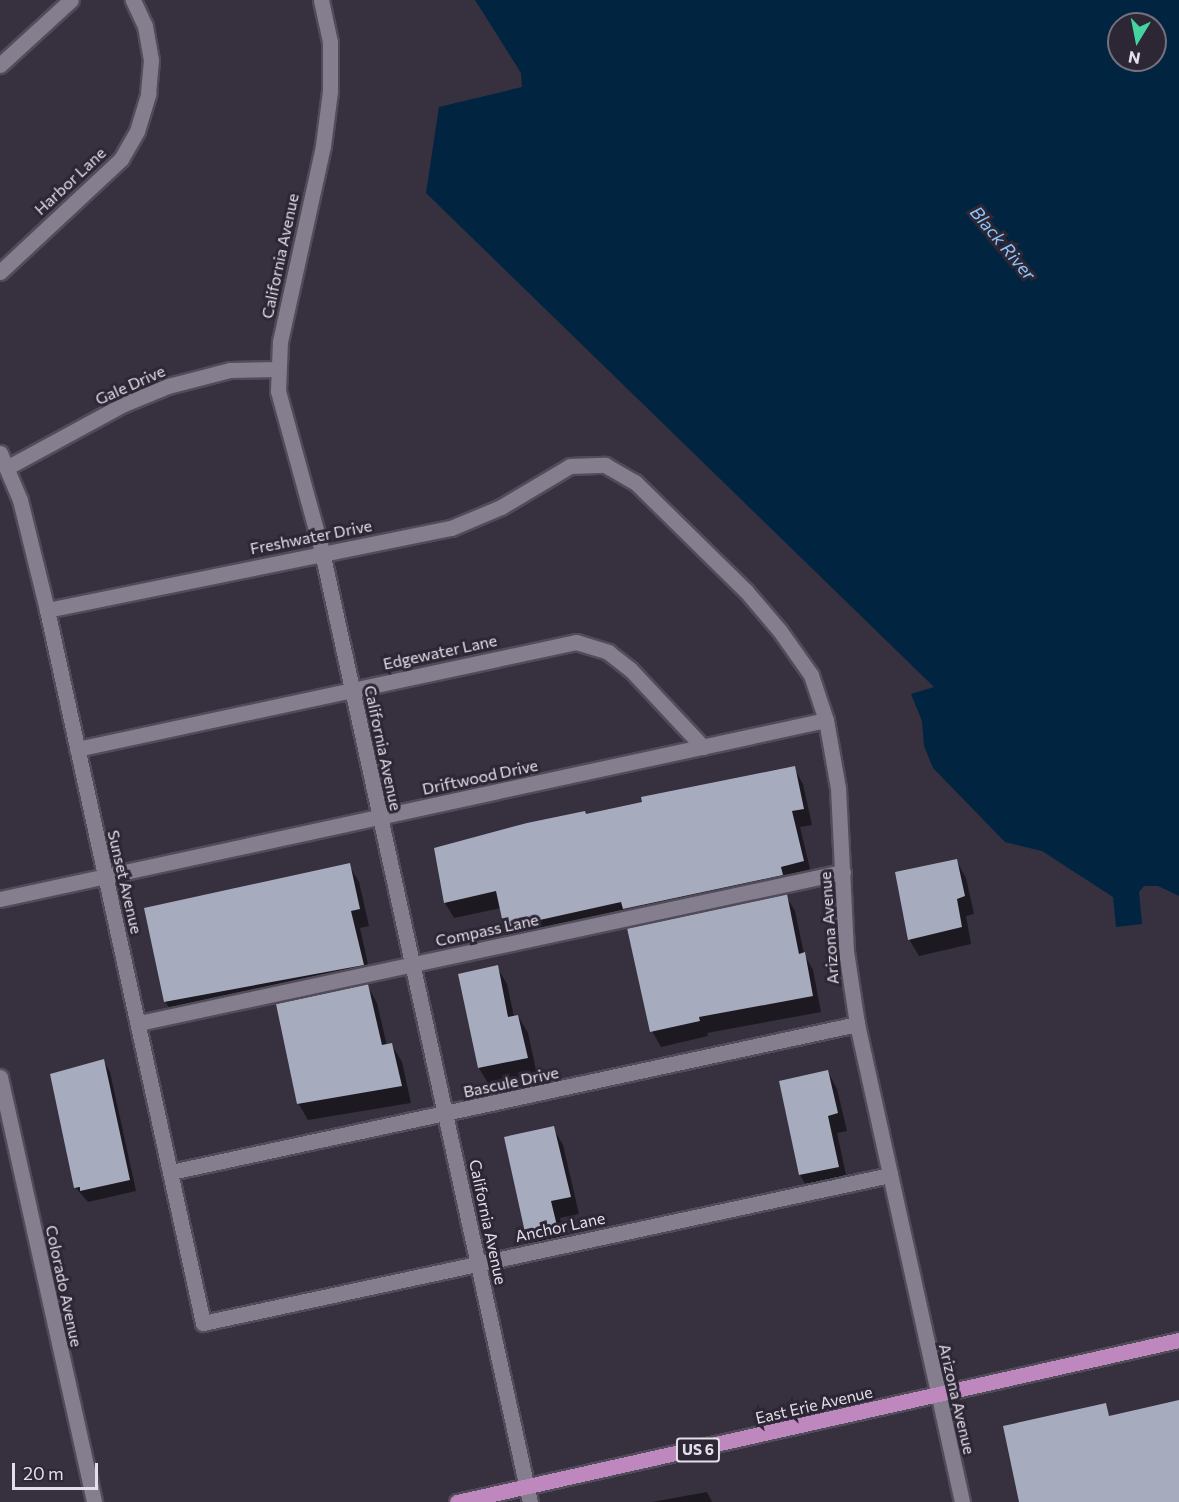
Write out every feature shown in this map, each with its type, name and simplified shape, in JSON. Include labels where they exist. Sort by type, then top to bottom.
[{"type":"main road","name":"East Erie Avenue","points":[[457,1502],[528,1495],[1179,1340]]},
{"type":"street","points":[[0,65],[71,0]]},
{"type":"street","name":"Harbor Lane","points":[[0,272],[121,159],[137,131],[148,94],[151,60],[145,26],[133,0]]},
{"type":"street","name":"California Avenue","points":[[321,0],[330,42],[330,92],[323,146],[277,369],[284,420],[322,552],[528,1495]]},
{"type":"street","name":"Gale Drive","points":[[8,467],[168,386],[223,371],[277,369]]},
{"type":"street","name":"Sunset Avenue","points":[[0,453],[8,467],[20,500],[46,610],[139,1023],[203,1323]]},
{"type":"street","name":"Arizona Avenue","points":[[570,466],[605,465],[628,476],[746,591],[802,661],[826,720],[838,788],[846,951],[857,1024],[962,1502]]},
{"type":"street","name":"Freshwater Drive","points":[[46,610],[468,522],[501,507],[570,466]]},
{"type":"street","name":"Edgewater Lane","points":[[77,749],[352,689],[584,643],[608,652],[630,669],[704,747]]},
{"type":"street","name":"Driftwood Drive","points":[[0,899],[826,720]]},
{"type":"street","name":"Compass Lane","points":[[139,1023],[843,872]]},
{"type":"street","name":"Bascule Drive","points":[[171,1172],[857,1024]]},
{"type":"street","name":"Colorado Avenue","points":[[0,1077],[94,1502]]},
{"type":"street","name":"Anchor Lane","points":[[203,1323],[890,1174]]},
{"type":"water","name":"Black River","points":[[475,0],[1179,0],[1179,896],[1158,886],[1144,886],[1139,892],[1142,924],[1116,927],[1113,897],[1042,851],[1005,842],[933,768],[924,746],[922,721],[911,694],[934,687],[426,193],[439,107],[522,87],[521,73]]},
{"type":"building","points":[[795,766],[804,809],[792,811],[804,861],[781,867],[783,875],[623,909],[621,902],[504,928],[496,891],[444,903],[434,848],[527,823],[642,802],[641,797]]},
{"type":"building","points":[[957,859],[965,896],[957,899],[962,927],[908,940],[895,872]]},
{"type":"building","points":[[350,863],[360,909],[351,911],[364,965],[164,1002],[144,908]]},
{"type":"building","points":[[787,894],[799,954],[805,952],[813,996],[699,1017],[700,1021],[650,1032],[627,928]]},
{"type":"building","points":[[498,965],[508,1017],[518,1015],[528,1058],[478,1068],[458,974]]},
{"type":"building","points":[[368,984],[382,1045],[392,1043],[402,1086],[297,1104],[276,1004]]},
{"type":"building","points":[[104,1059],[130,1180],[80,1191],[80,1187],[74,1188],[50,1074]]},
{"type":"building","points":[[828,1070],[838,1113],[828,1116],[839,1167],[799,1175],[779,1081]]},
{"type":"building","points":[[554,1126],[571,1197],[551,1201],[558,1230],[526,1237],[504,1137]]},
{"type":"building","points":[[1179,1400],[1179,1502],[1019,1502],[1003,1426],[1106,1403],[1109,1416]]}]
